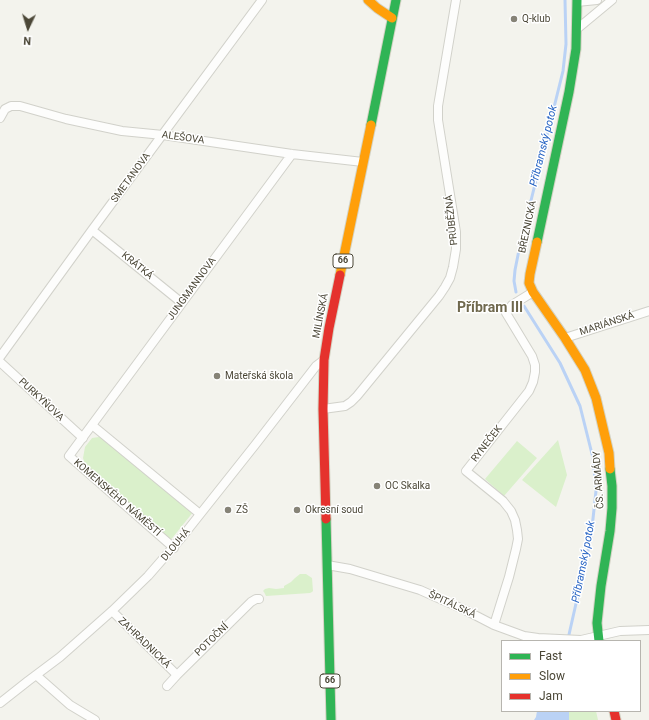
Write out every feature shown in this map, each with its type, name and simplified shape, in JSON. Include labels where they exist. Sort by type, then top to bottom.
[{"type":"main road","points":[[368,0],[378,4],[392,18]]},
{"type":"main road","name":"MILÍNSKÁ","points":[[331,720],[323,409],[324,360],[329,328],[396,0]]},
{"type":"main road","name":"BŘEZNICKÁ","points":[[533,292],[529,283],[530,274],[569,92],[576,49],[577,1]]},
{"type":"main road","name":"ČS. ARMÁDY","points":[[533,292],[585,370],[596,398],[609,453],[612,508],[597,623],[598,639]]},
{"type":"street","name":"SMETANOVA","points":[[0,357],[262,0]]},
{"type":"street","name":"PRŮBĚŽNÁ","points":[[323,409],[344,406],[357,396],[439,296],[450,278],[456,249],[456,232],[438,120],[438,106],[456,0]]},
{"type":"street","points":[[577,1],[597,0]]},
{"type":"street","points":[[577,29],[612,0]]},
{"type":"street","name":"ALEŠOVA","points":[[0,118],[5,109],[12,106],[20,106],[66,119],[122,131],[163,135],[292,154],[363,162]]},
{"type":"street","name":"JUNGMANNOVA","points":[[92,425],[292,154]]},
{"type":"street","name":"KRÁTKÁ","points":[[92,230],[182,302]]},
{"type":"street","name":"RYNEČEK","points":[[494,625],[516,549],[518,539],[517,530],[511,511],[503,501],[466,471],[529,391],[533,382],[535,366],[532,356],[506,313],[512,305],[533,292]]},
{"type":"street","name":"MARIÁNSKÁ","points":[[565,338],[649,311]]},
{"type":"street","name":"DLOUHÁ","points":[[0,703],[60,657],[112,611],[148,576],[174,548],[312,370],[324,360]]},
{"type":"street","name":"PURKYŇOVA","points":[[0,362],[83,438]]},
{"type":"street","points":[[92,425],[200,514]]},
{"type":"street","name":"KOMENSKÉHO NÁMĚSTÍ","points":[[92,425],[69,456],[174,548]]},
{"type":"street","name":"ŠPITÁLSKÁ","points":[[327,565],[350,569],[420,590],[494,625],[524,636],[552,639],[598,639]]},
{"type":"street","name":"POTOČNÍ","points":[[167,686],[177,674],[251,602],[259,599]]},
{"type":"street","name":"ZAHRADNICKÁ","points":[[112,611],[177,674]]},
{"type":"street","points":[[598,639],[610,633],[620,631],[649,630]]},
{"type":"street","points":[[36,675],[70,705],[95,720]]},
{"type":"green space","points":[[92,438],[106,438],[194,511],[169,542],[92,473],[85,464],[83,458],[85,447]]},
{"type":"green space","points":[[558,440],[567,475],[556,507],[522,480]]},
{"type":"green space","points":[[517,441],[537,458],[504,496],[485,479]]},
{"type":"green space","points":[[300,574],[306,574],[312,578],[312,592],[266,596],[263,591],[269,588],[284,588],[284,586]]},
{"type":"green space","points":[[569,712],[596,712],[598,720],[569,720]]},
{"type":"water","points":[[537,712],[569,712],[569,720],[534,720]]},
{"type":"waterway","name":"Příbramský potok","points":[[516,292],[514,281],[520,245],[563,71],[566,44],[565,0]]},
{"type":"waterway","name":"Příbramský potok","points":[[524,306],[560,363],[580,406],[593,458],[596,491],[591,537],[568,639]]},
{"type":"traffic: fast","points":[[371,125],[396,0]]},
{"type":"traffic: fast","points":[[537,242],[569,92],[576,49],[577,0]]},
{"type":"traffic: fast","points":[[599,640],[597,623],[612,508],[610,469]]},
{"type":"traffic: fast","points":[[326,519],[331,720]]},
{"type":"traffic: slow","points":[[368,0],[392,18]]},
{"type":"traffic: slow","points":[[340,275],[371,125]]},
{"type":"traffic: slow","points":[[537,242],[529,283],[533,292],[585,370],[596,398],[609,453],[610,469]]},
{"type":"traffic: jam","points":[[326,519],[323,409],[324,360],[340,275]]},
{"type":"traffic: jam","points":[[614,712],[616,720]]},
{"type":"place","name":"Q-klub","points":[[514,19]]},
{"type":"place","name":"Mateřská škola","points":[[217,376]]},
{"type":"place","name":"OC Skalka","points":[[377,486]]},
{"type":"place","name":"ZŠ","points":[[228,510]]},
{"type":"place","name":"Okresní soud","points":[[297,510]]},
{"type":"district","name":"Příbram III","points":[[490,308]]}]
